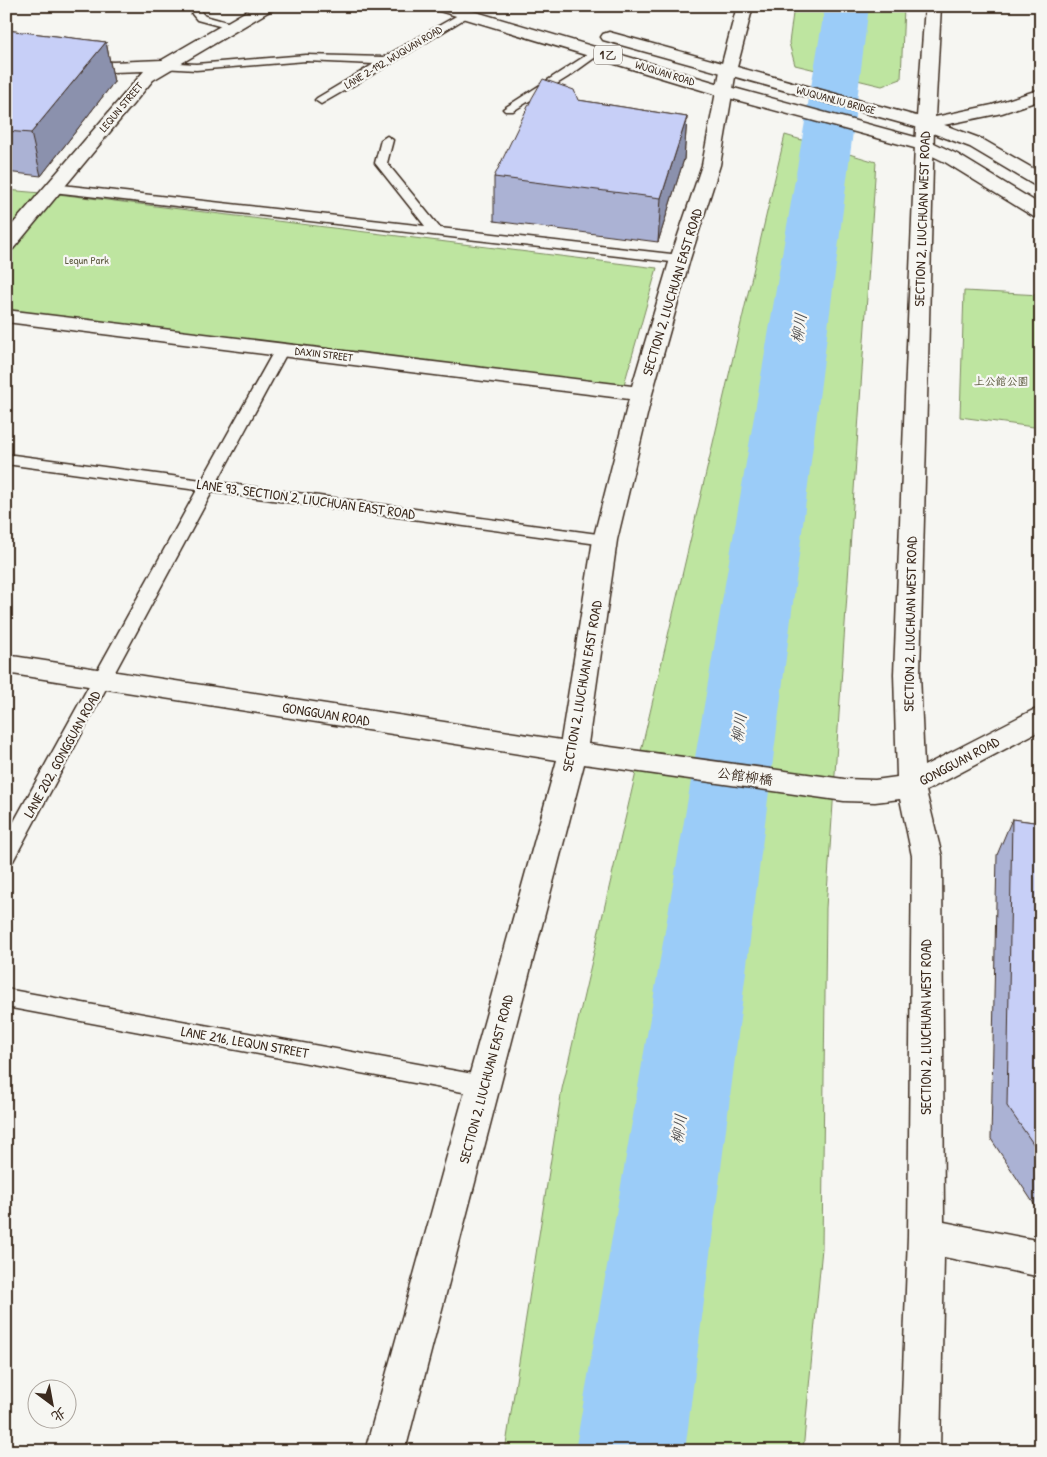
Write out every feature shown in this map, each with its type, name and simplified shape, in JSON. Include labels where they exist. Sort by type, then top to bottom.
[{"type":"street","name":"LEQUN STREET","points":[[6,245],[147,76],[162,65],[266,6]]},
{"type":"street","name":"WUQUAN ROAD","points":[[439,6],[596,52],[726,81],[780,84]]},
{"type":"street","name":"SECTION 2, LIUCHUAN EAST ROAD","points":[[386,1451],[574,752],[605,540],[641,394],[680,259],[711,165],[726,81],[744,6]]},
{"type":"street","name":"SECTION 2, LIUCHUAN WEST ROAD","points":[[920,1451],[926,1236],[927,856],[911,786],[907,674],[925,135],[934,6]]},
{"type":"street","name":"WUQUAN ROAD","points":[[597,33],[726,81],[776,105]]},
{"type":"street","points":[[6,57],[113,67],[162,65]]},
{"type":"street","name":"WUQUANLIU BRIDGE","points":[[780,84],[893,115],[925,135]]},
{"type":"street","points":[[925,135],[1041,94]]},
{"type":"street","name":"WUQUANLIU BRIDGE","points":[[776,105],[889,136],[925,135]]},
{"type":"street","name":"1乙","points":[[925,135],[976,144],[1041,181]]},
{"type":"street","name":"1乙","points":[[925,135],[952,158],[1041,212]]},
{"type":"street","name":"DAXIN STREET","points":[[6,316],[641,394]]},
{"type":"street","name":"GONGGUAN ROAD","points":[[6,664],[646,762]]},
{"type":"street","name":"GONGGUAN ROAD","points":[[844,790],[875,791],[911,786],[1041,718]]},
{"type":"street","name":"公館柳橋","points":[[646,762],[844,790]]},
{"type":"street","points":[[926,1236],[1041,1259]]},
{"type":"lane","points":[[196,6],[197,14],[201,18],[230,26]]},
{"type":"lane","name":"LANE 2-192, WUQUAN ROAD","points":[[321,100],[465,14]]},
{"type":"lane","points":[[509,109],[564,75],[596,52]]},
{"type":"lane","points":[[162,65],[196,67],[306,58],[388,61]]},
{"type":"lane","points":[[387,140],[381,162],[434,230]]},
{"type":"lane","points":[[53,188],[680,259]]},
{"type":"lane","name":"LANE 202, GONGGUAN ROAD","points":[[6,855],[282,349]]},
{"type":"lane","name":"LANE 93, SECTION 2, LIUCHUAN EAST ROAD","points":[[6,458],[605,540]]},
{"type":"lane","name":"LANE 216, LEQUN STREET","points":[[6,998],[484,1086]]},
{"type":"green space","points":[[794,6],[904,6],[901,79],[882,86],[795,65],[789,43]]},
{"type":"green space","points":[[785,135],[876,162],[826,908],[822,1248],[803,1451],[505,1451],[562,1089]]},
{"type":"green space","points":[[6,190],[41,193],[6,233]]},
{"type":"green space","name":"Lequn Park","points":[[58,194],[657,268],[623,388],[6,312],[6,258]]},
{"type":"green space","name":"上公館公園","points":[[964,291],[1041,295],[1041,428],[960,417]]},
{"type":"building","points":[[6,30],[106,42],[31,133],[6,131]]},
{"type":"building","points":[[543,79],[574,90],[578,100],[687,117],[661,198],[494,177]]},
{"type":"building","points":[[1012,819],[1041,823],[1041,1155],[1007,1106]]},
{"type":"waterway","name":"柳川","points":[[630,1451],[847,6]]}]
